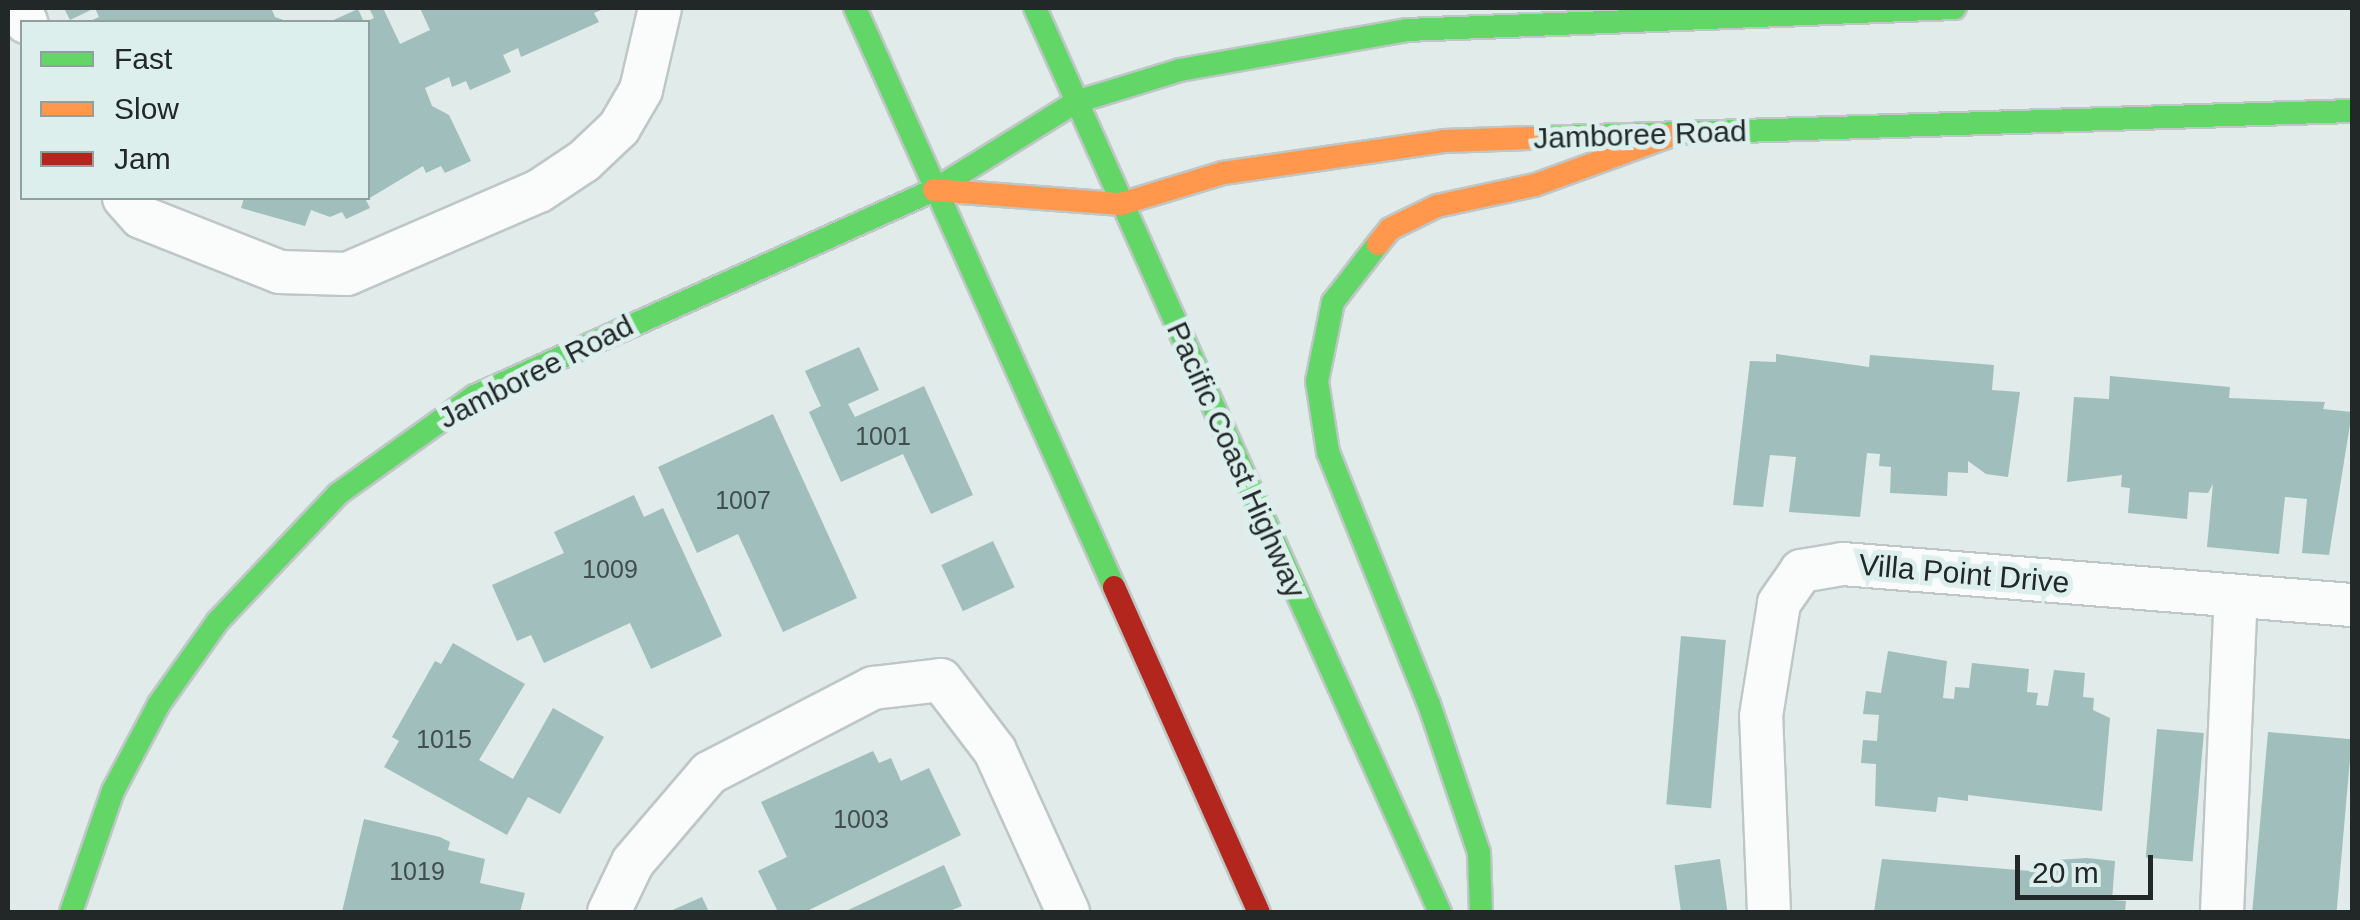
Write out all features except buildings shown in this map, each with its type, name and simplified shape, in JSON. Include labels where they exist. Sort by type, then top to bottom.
[{"type":"main road","points":[[854,8],[1259,912]]},
{"type":"main road","name":"Pacific Coast Highway","points":[[1035,8],[1440,912]]},
{"type":"main road","name":"Jamboree Road","points":[[71,912],[113,791],[159,704],[218,620],[338,494],[475,396],[934,190],[1076,102],[1180,70],[1407,30],[1955,8]]},
{"type":"main road","name":"Jamboree Road","points":[[934,190],[1121,204],[1223,173],[1444,141],[2352,111]]},
{"type":"main road","points":[[1480,912],[1479,853],[1428,704],[1328,452],[1317,380],[1320,340],[1333,302],[1390,230],[1437,206],[1534,185],[1678,133]]},
{"type":"street","points":[[126,200],[141,217],[280,272],[347,274],[540,191],[584,162],[619,128],[641,90],[660,8]]},
{"type":"street","name":"Villa Point Drive","points":[[1769,912],[1761,716],[1779,603],[1801,572],[1843,564],[2352,606]]},
{"type":"street","points":[[2222,912],[2236,596]]},
{"type":"street","points":[[609,912],[633,862],[709,772],[873,688],[942,680],[996,751],[1068,912]]},
{"type":"traffic: fast","points":[[855,8],[1114,587]]},
{"type":"traffic: fast","points":[[1035,8],[1440,912]]},
{"type":"traffic: fast","points":[[934,190],[1076,102],[1180,70],[1407,30],[1955,8]]},
{"type":"traffic: fast","points":[[1529,138],[2352,111]]},
{"type":"traffic: fast","points":[[71,912],[113,791],[159,704],[218,621],[338,494],[475,396],[934,190]]},
{"type":"traffic: fast","points":[[1378,244],[1333,302],[1317,381],[1328,452],[1429,704],[1479,853],[1481,912]]},
{"type":"traffic: slow","points":[[1378,244],[1390,229],[1437,206],[1535,185],[1678,133]]},
{"type":"traffic: slow","points":[[934,190],[1121,204],[1223,173],[1444,141],[1529,138]]},
{"type":"traffic: jam","points":[[1114,587],[1259,912]]}]
